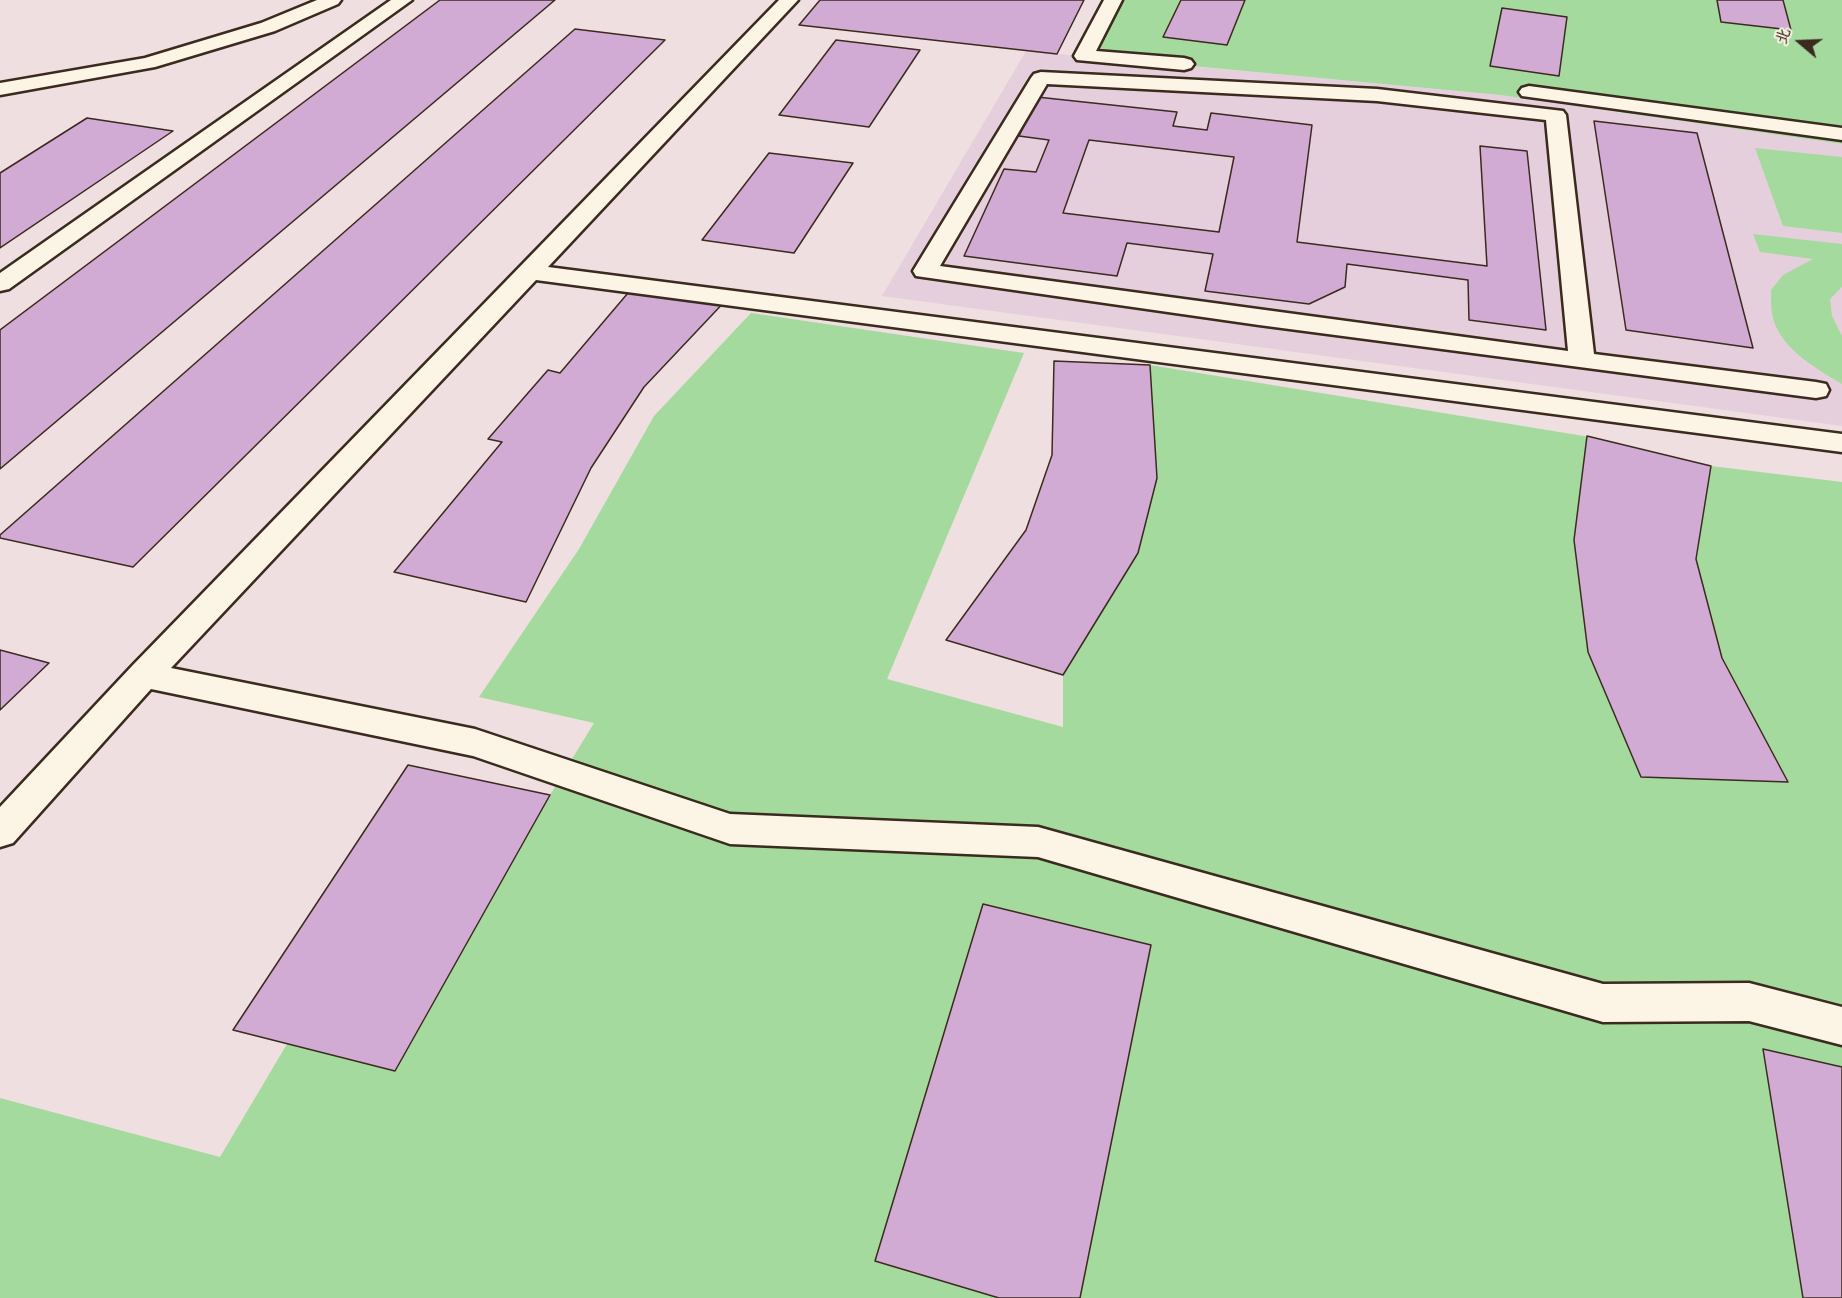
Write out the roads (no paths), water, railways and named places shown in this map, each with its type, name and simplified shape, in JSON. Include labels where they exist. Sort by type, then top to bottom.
[{"type":"street","points":[[0,89],[148,63],[268,27],[332,0]]},
{"type":"street","points":[[0,284],[404,0]]},
{"type":"street","points":[[0,832],[144,675],[789,0]]},
{"type":"street","points":[[1113,0],[1084,56],[1203,65]]},
{"type":"street","points":[[1287,71],[1454,84]]},
{"type":"street","points":[[1581,361],[1556,115],[1377,95],[1041,78],[925,271],[1181,332],[1842,443]]},
{"type":"street","points":[[1513,90],[1842,134]]},
{"type":"street","points":[[530,272],[1181,332],[1581,361],[1816,390]]},
{"type":"street","points":[[144,675],[475,743],[730,829],[1038,842],[1603,1003],[1749,1002],[1842,1026]]}]
